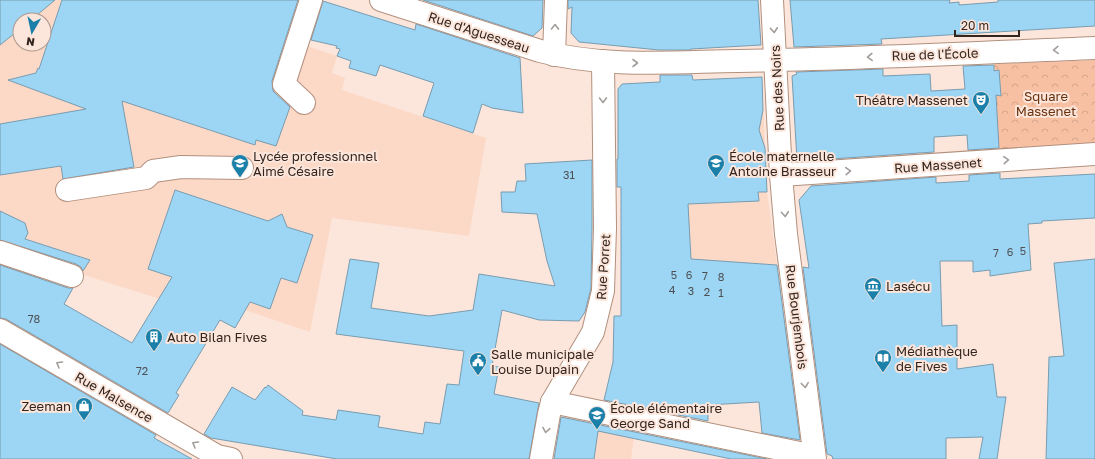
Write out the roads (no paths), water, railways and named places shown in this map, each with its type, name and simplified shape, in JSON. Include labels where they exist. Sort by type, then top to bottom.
[{"type":"street","points":[[304,103],[284,84],[311,0]]},
{"type":"street","name":"Rue d'Aguesseau","points":[[381,0],[554,55]]},
{"type":"street","points":[[556,0],[554,55],[603,61],[643,63],[776,61]]},
{"type":"street","name":"Rue des Noirs","points":[[772,0],[782,175]]},
{"type":"street","name":"Rue de l'École","points":[[776,61],[1095,48]]},
{"type":"street","name":"Rue Porret","points":[[542,459],[548,414],[552,402],[593,332],[603,290],[605,228],[603,61]]},
{"type":"street","name":"Rue Massenet","points":[[782,175],[1095,154]]},
{"type":"street","points":[[67,190],[146,178],[153,171],[181,167],[242,168]]},
{"type":"street","name":"Rue Bourjembois","points":[[782,175],[788,248],[815,457]]},
{"type":"street","points":[[0,252],[72,276]]},
{"type":"street","name":"Rue Malsence","points":[[0,330],[217,456],[231,459]]},
{"type":"street","points":[[552,402],[815,457]]},
{"type":"place","name":"Théâtre Massenet","points":[[981,115]]},
{"type":"place","name":"Lycée professionnel Aimé Césaire","points":[[240,178]]},
{"type":"place","name":"École maternelle Antoine Brasseur","points":[[716,178]]},
{"type":"place","name":"Lasécu","points":[[873,301]]},
{"type":"place","name":"Auto Bilan Fives","points":[[154,352]]},
{"type":"place","name":"Médiathèque de Fives","points":[[883,373]]},
{"type":"place","name":"Salle municipale Louise Dupain","points":[[478,376]]},
{"type":"place","name":"Zeeman","points":[[84,421]]},
{"type":"place","name":"École élémentaire George Sand","points":[[597,430]]},
{"type":"park label","name":"Square Massenet","points":[[1046,104]]}]
